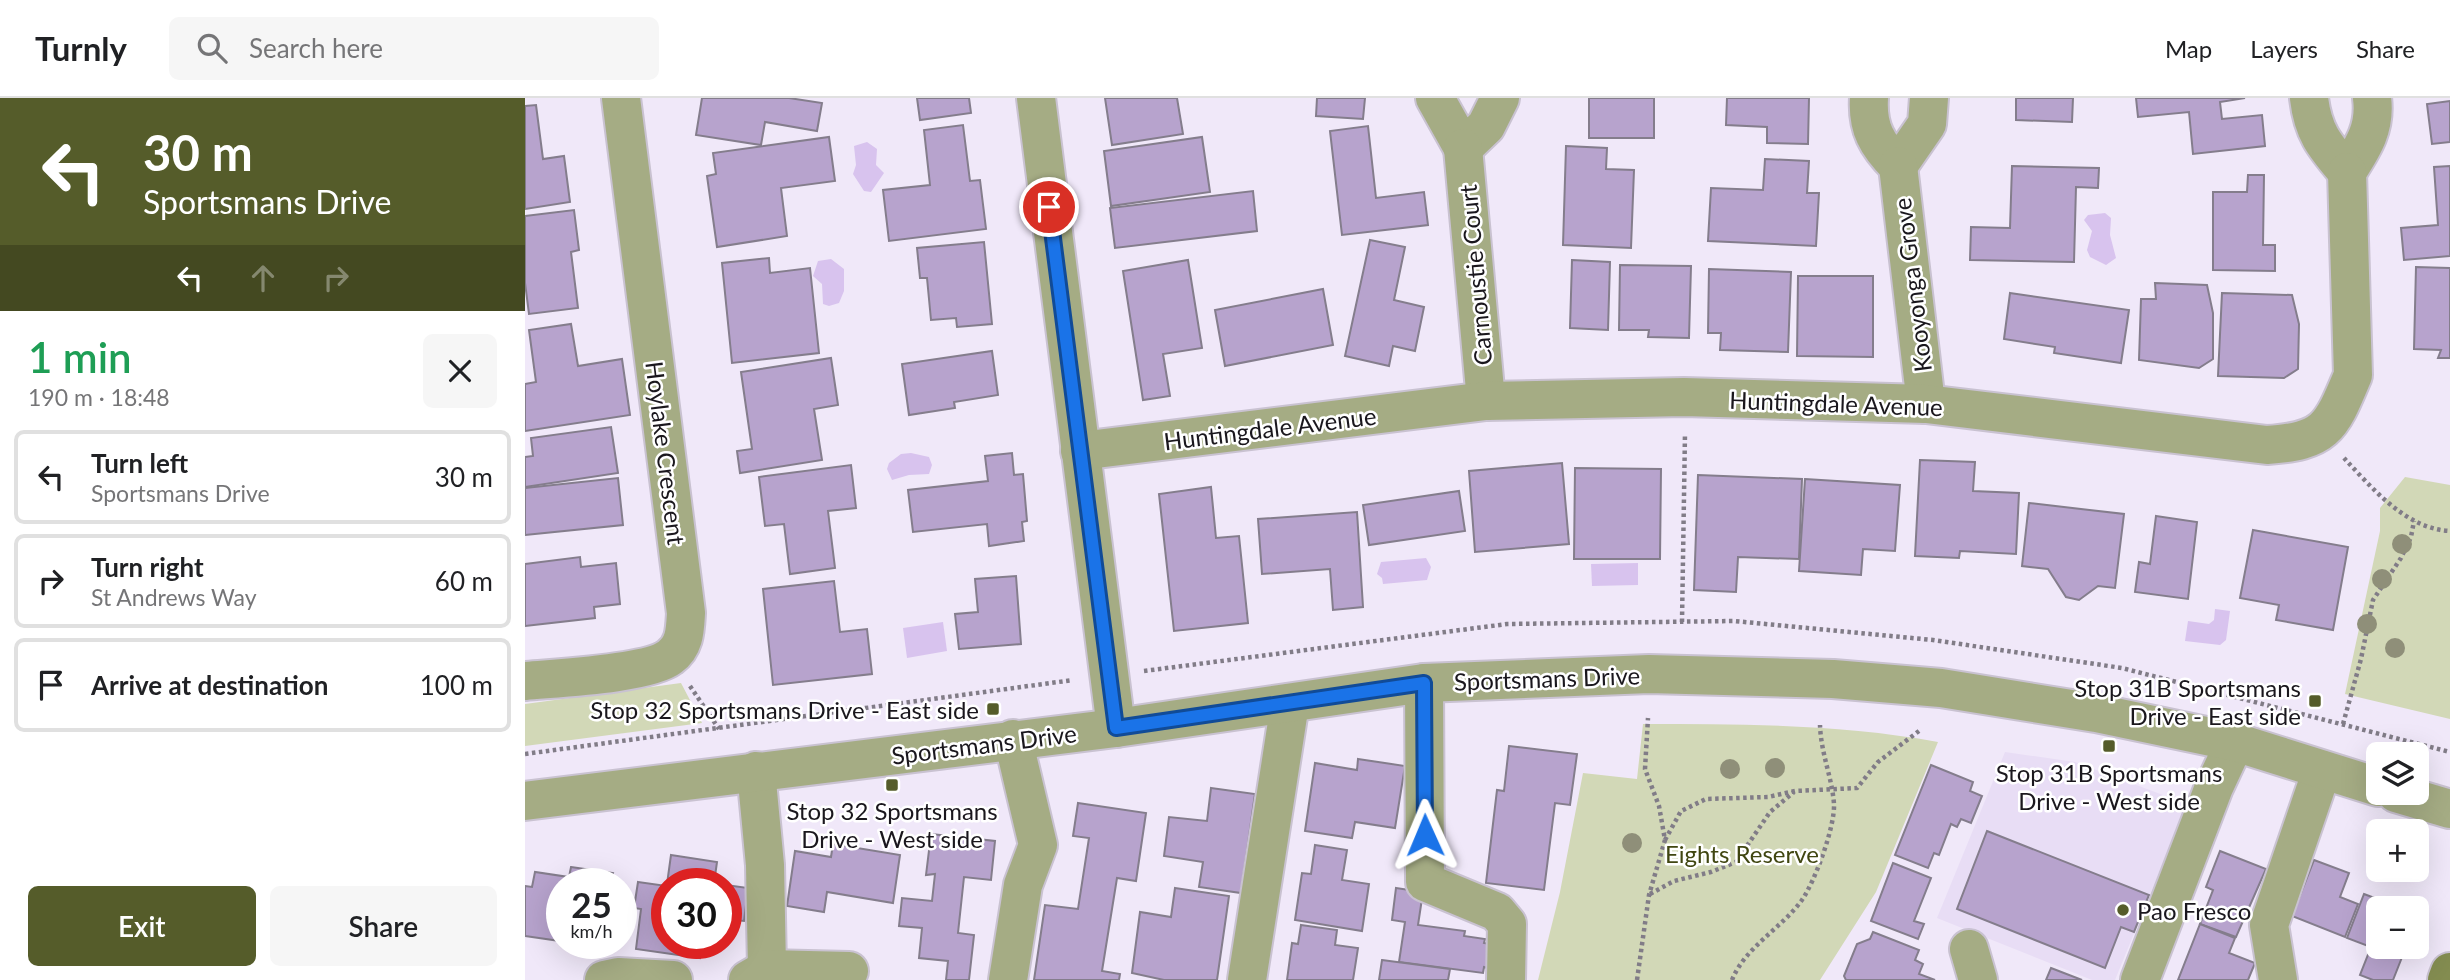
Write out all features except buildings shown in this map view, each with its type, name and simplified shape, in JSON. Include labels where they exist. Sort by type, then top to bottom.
[{"type":"main road","points":[[2447,980],[2450,971]]},
{"type":"street","name":"Hoylake Crescent","points":[[621,98],[686,613],[685,637],[670,657]]},
{"type":"street","points":[[1036,98],[1116,728]]},
{"type":"street","name":"Carnoustie Court","points":[[1435,98],[1463,148],[1486,401]]},
{"type":"street","name":"Carnoustie Court","points":[[1463,148],[1486,126],[1500,98]]},
{"type":"street","name":"Kooyonga Grove","points":[[1869,98],[1868,118],[1878,146],[1898,166],[1926,404]]},
{"type":"street","name":"Kooyonga Grove","points":[[1898,166],[1927,124],[1929,98]]},
{"type":"street","points":[[2309,98],[2312,123],[2323,144],[2347,172]]},
{"type":"street","points":[[2321,434],[2341,404],[2353,375],[2347,172],[2367,140],[2374,117],[2372,98]]},
{"type":"street","name":"Huntingdale Avenue","points":[[1080,451],[1486,401],[1684,397],[1926,404],[2267,445],[2293,443],[2321,434]]},
{"type":"street","points":[[525,681],[649,667],[670,657]]},
{"type":"street","name":"Sportsmans Drive","points":[[525,801],[1116,728],[1424,683],[1649,674],[1833,679],[1941,688],[2096,713],[2235,742],[2366,783]]},
{"type":"street","points":[[1424,683],[1425,882],[1497,912],[1507,924],[1506,980]]},
{"type":"street","points":[[1247,980],[1290,703]]},
{"type":"street","points":[[1008,980],[1023,885],[1038,845],[1013,739]]},
{"type":"street","points":[[2140,980],[2214,787],[2235,742]]},
{"type":"street","points":[[2279,980],[2269,925],[2322,770]]},
{"type":"street","points":[[756,771],[765,865],[757,975],[849,971]]},
{"type":"street","points":[[2429,803],[2450,809]]},
{"type":"street","points":[[604,980],[618,977],[673,980]]},
{"type":"path","points":[[1682,622],[1685,428]]},
{"type":"path","points":[[2321,434],[2376,492],[2414,521],[2450,531]]},
{"type":"path","points":[[2414,521],[2411,537],[2401,558],[2372,600],[2361,659],[2343,724],[2450,752]]},
{"type":"path","points":[[670,657],[719,729]]},
{"type":"path","points":[[1648,718],[1645,769],[1659,806],[1665,840]]},
{"type":"path","points":[[1732,980],[1764,937],[1802,900],[1823,855],[1834,806],[1821,751],[1820,725]]},
{"type":"path","points":[[1637,980],[1649,895],[1665,840],[1681,811],[1706,799],[1767,797],[1795,791],[1830,788],[1842,791],[1857,788],[1878,762],[1920,731]]},
{"type":"path","points":[[1649,895],[1674,881],[1711,872],[1736,862],[1770,811],[1795,791]]},
{"type":"shaded area","points":[[867,142],[877,149],[876,165],[884,173],[871,192],[864,191],[853,174],[856,165],[854,146]]},
{"type":"shaded area","points":[[2105,213],[2111,218],[2110,235],[2116,258],[2106,265],[2090,257],[2087,250],[2092,231],[2084,220],[2088,215]]},
{"type":"shaded area","points":[[831,259],[844,269],[844,291],[839,303],[829,306],[823,304],[822,284],[813,276],[818,261]]},
{"type":"shaded area","points":[[901,454],[929,457],[932,465],[929,474],[909,475],[892,480],[887,469],[889,463]]},
{"type":"shaded area","points":[[1426,558],[1431,567],[1427,580],[1383,584],[1382,578],[1377,574],[1381,562]]},
{"type":"shaded area","points":[[1638,563],[1638,585],[1592,586],[1591,564]]},
{"type":"shaded area","points":[[2215,609],[2230,611],[2226,640],[2220,645],[2185,641],[2188,621],[2209,624],[2214,620]]},
{"type":"shaded area","points":[[943,622],[947,651],[907,658],[903,628]]},
{"type":"shaded area","points":[[2005,752],[2075,762],[2187,804],[2115,980],[2092,980],[1937,918]]},
{"type":"green space","points":[[2405,477],[2450,485],[2450,719],[2345,694],[2380,531],[2380,508]]},
{"type":"green space","points":[[681,683],[702,723],[525,746],[525,704]]},
{"type":"green space","name":"Eights Reserve","points":[[1643,724],[1828,728],[1938,742],[1876,892],[1820,980],[1538,980],[1560,892],[1583,773],[1637,779]]},
{"type":"place","name":"Stop 31B Sportsmans Drive - East side","points":[[2315,701]]},
{"type":"place","name":"Stop 32 Sportsmans Drive - East side","points":[[993,709]]},
{"type":"place","name":"Stop 31B Sportsmans Drive - West side","points":[[2109,746]]},
{"type":"place","name":"Stop 32 Sportsmans Drive - West side","points":[[892,785]]},
{"type":"place","name":"Pao Fresco","points":[[2123,910]]},
{"type":"route","points":[[1049,207],[1116,728],[1424,683],[1422,723],[1425,835]]}]
